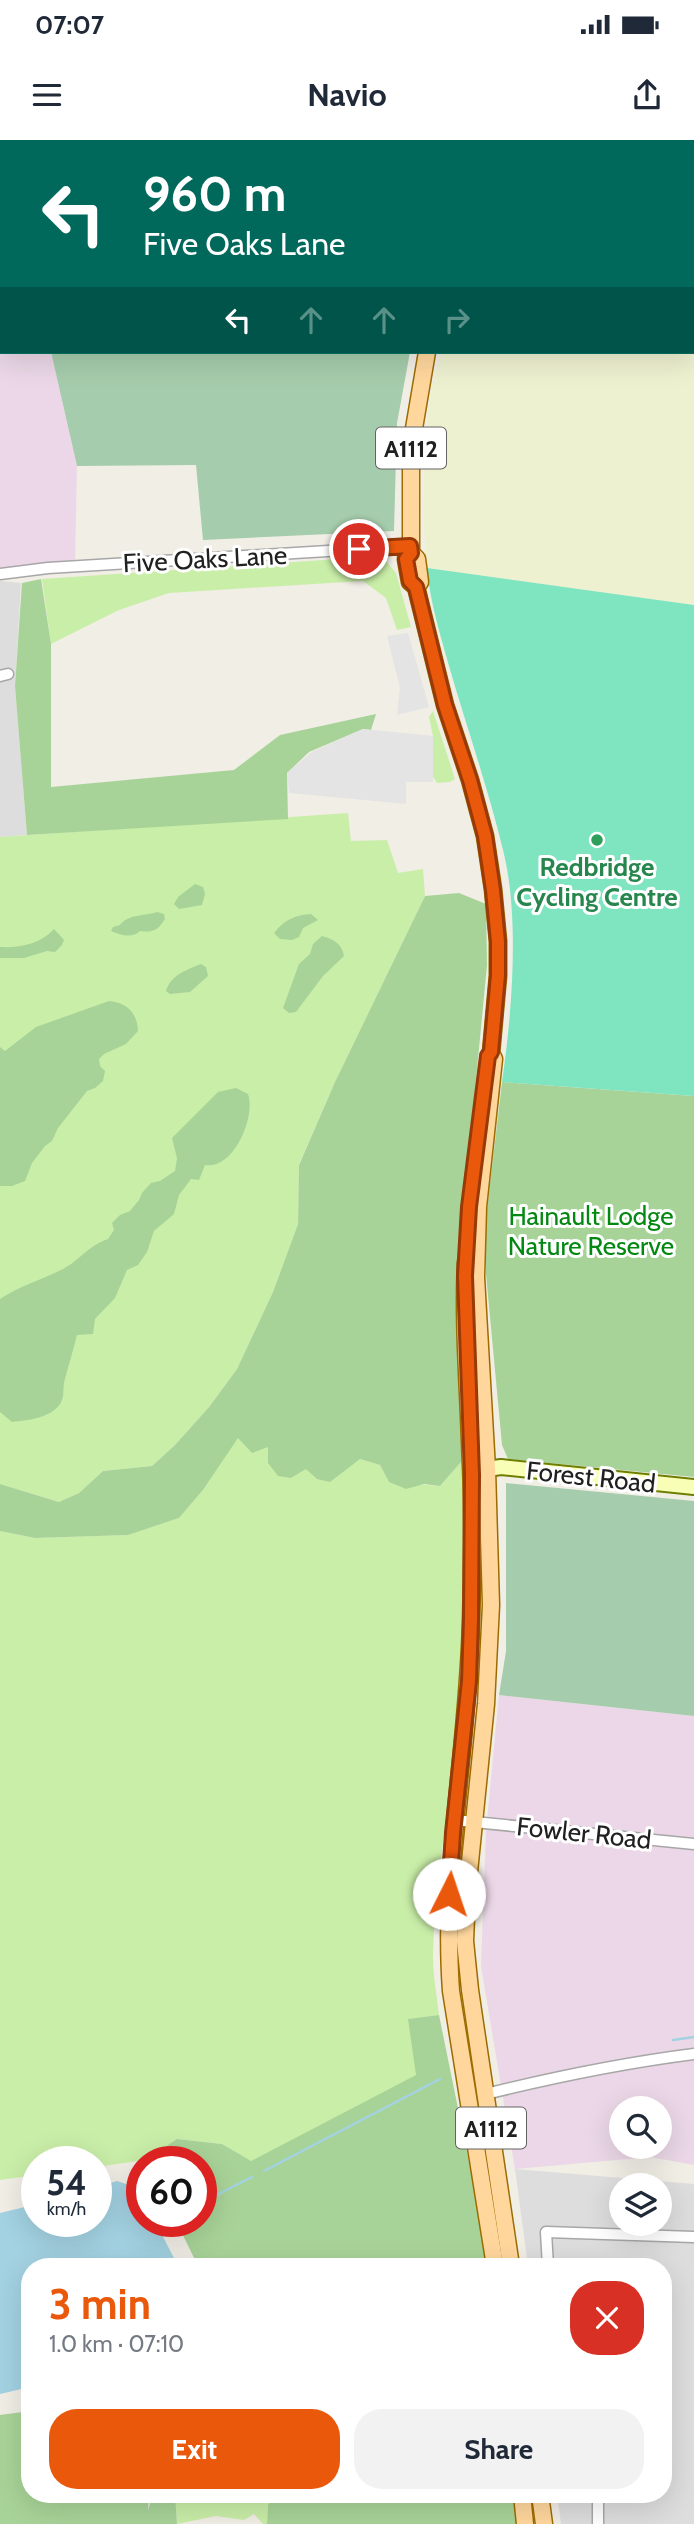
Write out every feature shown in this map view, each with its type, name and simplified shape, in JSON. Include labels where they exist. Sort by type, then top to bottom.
[{"type":"main road","name":"A1112","points":[[427,354],[411,446],[411,550],[406,561],[410,582],[416,587],[445,705],[485,836],[498,942],[491,1052],[488,1056],[471,1193],[465,1276],[472,1475],[471,1619],[469,1681],[454,1820],[448,1917],[452,1991],[494,2258]]},
{"type":"main road","name":"A1112","points":[[491,1052],[494,1059],[478,1207],[476,1277],[487,1469],[491,1605],[486,1704],[467,1892],[466,1941],[470,1990],[510,2258]]},
{"type":"main road","points":[[523,2503],[525,2524]]},
{"type":"main road","points":[[541,2503],[544,2524]]},
{"type":"street","name":"Five Oaks Lane","points":[[0,575],[76,566],[411,550]]},
{"type":"street","name":"Forest Road","points":[[487,1469],[502,1467],[694,1488]]},
{"type":"street","name":"Fowler Road","points":[[454,1820],[694,1844]]},
{"type":"street","points":[[486,2094],[637,2061],[694,2054]]},
{"type":"street","points":[[548,2258],[546,2232],[694,2237]]},
{"type":"street","points":[[598,2503],[598,2524]]},
{"type":"shaded area","points":[[0,354],[51,354],[77,466],[75,563],[0,572]]},
{"type":"shaded area","points":[[0,581],[21,583],[15,686],[27,835],[0,837]]},
{"type":"shaded area","points":[[408,633],[429,707],[397,715],[400,688],[387,636]]},
{"type":"shaded area","points":[[363,729],[433,736],[433,782],[406,782],[406,804],[289,793],[287,773],[312,752]]},
{"type":"shaded area","points":[[499,1695],[694,1716],[694,2165],[661,2159],[672,2159],[672,2096],[609,2096],[609,2159],[628,2159],[515,2169],[481,1966],[486,1831]]},
{"type":"shaded area","points":[[515,2169],[609,2177],[609,2236],[672,2236],[672,2182],[694,2184],[694,2524],[561,2524],[558,2503],[672,2503],[672,2258],[527,2258]]},
{"type":"green space","points":[[51,354],[410,354],[397,423],[394,531],[203,540],[196,465],[77,466]]},
{"type":"green space","points":[[441,354],[694,354],[694,605],[427,568],[423,512],[424,444],[431,389]]},
{"type":"green space","points":[[382,556],[396,573],[411,627],[397,630],[386,598],[363,581],[169,593],[119,610],[51,644],[42,579]]},
{"type":"green space","name":"Redbridge Cycling Centre","points":[[427,568],[694,605],[694,1096],[502,1082],[513,965],[508,876],[491,804],[439,630]]},
{"type":"green space","points":[[41,579],[51,644],[51,787],[234,770],[280,735],[376,714],[371,730],[363,729],[309,752],[287,773],[288,819],[27,835],[15,686],[22,583]]},
{"type":"green space","points":[[433,711],[455,779],[450,782],[437,783],[433,777],[433,736],[429,717]]},
{"type":"green space","points":[[348,813],[351,841],[387,840],[398,873],[423,869],[425,896],[335,1082],[299,1164],[298,1224],[273,1292],[237,1369],[209,1407],[152,1466],[103,1471],[79,1493],[59,1502],[0,1484],[0,837]]},
{"type":"green space","points":[[195,884],[203,887],[205,894],[202,905],[179,909],[174,904],[178,897]]},
{"type":"green space","points":[[459,893],[486,904],[487,965],[460,1246],[461,1462],[440,1486],[424,1484],[406,1489],[389,1482],[380,1465],[360,1459],[330,1482],[317,1479],[306,1469],[291,1478],[278,1476],[268,1463],[268,1447],[252,1453],[238,1438],[203,1490],[179,1518],[128,1535],[35,1538],[0,1531],[0,1484],[59,1502],[79,1493],[103,1471],[152,1466],[209,1407],[237,1369],[273,1292],[298,1224],[299,1165],[335,1082],[425,896]]},
{"type":"green space","points":[[157,912],[164,914],[165,919],[155,930],[140,931],[130,936],[111,931],[127,919]]},
{"type":"green space","points":[[311,914],[318,920],[303,928],[299,937],[292,940],[280,939],[274,933],[290,919]]},
{"type":"green space","points":[[54,929],[64,940],[55,952],[47,951],[24,958],[0,958],[0,947],[29,944]]},
{"type":"green space","points":[[322,936],[337,943],[344,956],[323,976],[296,1012],[289,1013],[283,1008],[299,964],[310,954],[313,944]]},
{"type":"green space","points":[[201,964],[206,967],[208,976],[190,992],[170,994],[166,991],[175,977]]},
{"type":"green space","points":[[109,1001],[126,1006],[130,1010],[136,1019],[138,1031],[126,1044],[99,1059],[100,1066],[105,1071],[103,1081],[87,1091],[58,1128],[52,1141],[32,1163],[25,1181],[12,1186],[0,1186],[0,1047],[5,1051],[36,1027]]},
{"type":"green space","name":"Hainault Lodge Nature Reserve","points":[[502,1082],[694,1096],[694,1477],[508,1459],[502,1445],[486,1274],[486,1218]]},
{"type":"green space","points":[[236,1088],[248,1094],[250,1104],[246,1127],[233,1151],[216,1164],[205,1165],[199,1180],[191,1179],[179,1195],[174,1214],[154,1231],[147,1252],[138,1265],[127,1270],[115,1298],[95,1319],[93,1334],[77,1335],[64,1383],[63,1398],[58,1406],[40,1417],[12,1422],[0,1412],[0,1299],[67,1267],[95,1245],[108,1239],[114,1230],[112,1223],[120,1215],[130,1211],[151,1183],[160,1181],[175,1171],[177,1158],[172,1138],[218,1092]]},
{"type":"green space","points":[[238,1437],[269,1446],[291,1478],[306,1468],[317,1479],[360,1459],[380,1465],[389,1482],[440,1486],[461,1462],[463,1572],[460,1682],[434,1932],[433,1964],[439,2015],[409,2019],[417,2075],[251,2162],[222,2144],[177,2139],[166,2146],[126,2146],[126,2163],[112,2165],[112,2146],[21,2146],[21,2177],[0,2180],[0,1531],[35,1538],[127,1535],[179,1518],[203,1490]]},
{"type":"green space","points":[[506,1483],[694,1501],[694,1716],[499,1695],[506,1651]]},
{"type":"green space","points":[[439,2015],[472,2177],[485,2258],[194,2258],[184,2237],[217,2237],[217,2146],[166,2146],[177,2139],[222,2144],[251,2161],[416,2075],[408,2019]]},
{"type":"green space","points":[[21,2412],[21,2503],[148,2503],[148,2510],[150,2503],[176,2503],[177,2524],[0,2524],[0,2415]]},
{"type":"green space","points":[[176,2503],[269,2503],[267,2524],[263,2524],[254,2514],[244,2520],[216,2516],[177,2524]]},
{"type":"green space","points":[[515,2503],[517,2524],[267,2524],[268,2505]]},
{"type":"water","points":[[117,2181],[126,2184],[126,2237],[163,2237],[174,2258],[21,2258],[21,2389],[0,2394],[0,2213],[21,2208],[21,2237],[112,2237],[112,2182]]},
{"type":"waterway","points":[[673,2040],[694,2037]]},
{"type":"waterway","points":[[264,2171],[440,2079]]},
{"type":"waterway","points":[[217,2195],[252,2177]]},
{"type":"place","name":"Redbridge Cycling Centre","points":[[597,840]]},
{"type":"route","points":[[359,549],[410,546],[411,553],[406,559],[410,581],[416,587],[445,705],[485,836],[498,942],[491,1052],[488,1055],[469,1207],[465,1276],[472,1475],[471,1619],[469,1681],[449,1894]]}]
